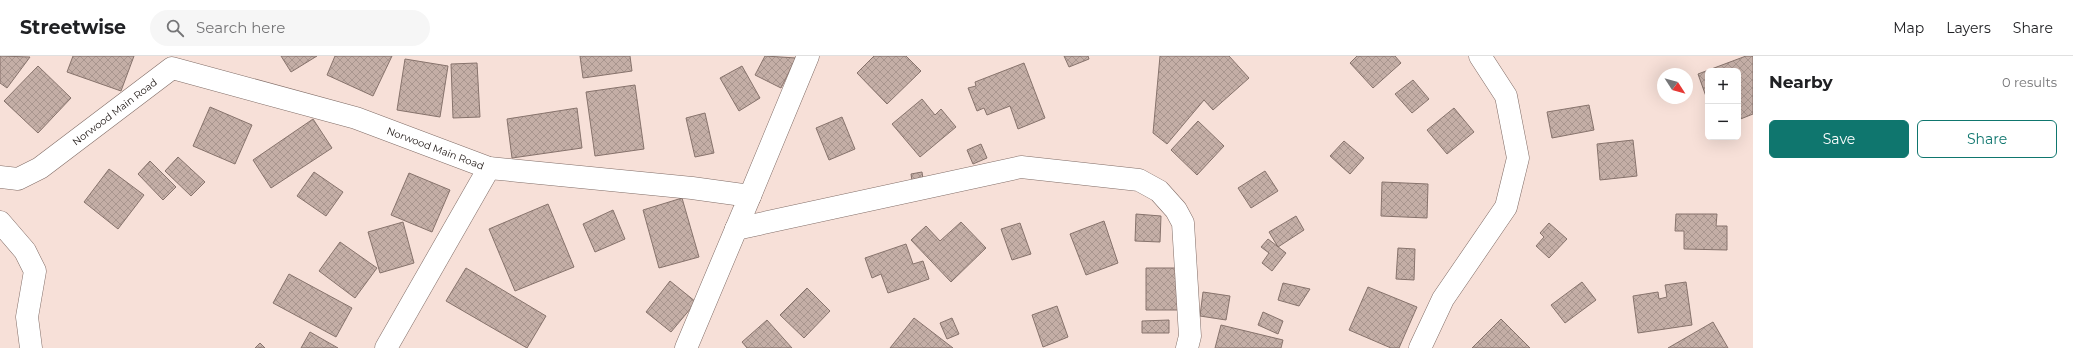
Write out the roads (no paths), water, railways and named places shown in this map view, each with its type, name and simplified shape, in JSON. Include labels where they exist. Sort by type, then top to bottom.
[{"type":"street","points":[[686,348],[808,56]]},
{"type":"street","points":[[1420,348],[1443,299],[1506,207],[1518,158],[1506,96],[1480,56]]},
{"type":"street","name":"Norwood Main Road","points":[[0,177],[18,179],[40,168],[180,62],[356,118],[489,168],[692,188],[750,196]]},
{"type":"street","points":[[736,229],[1021,167],[1140,180],[1159,191],[1176,210],[1183,223],[1190,336],[1187,348]]},
{"type":"street","points":[[386,348],[489,168]]},
{"type":"street","points":[[0,222],[25,251],[35,271],[27,317],[31,348]]}]
